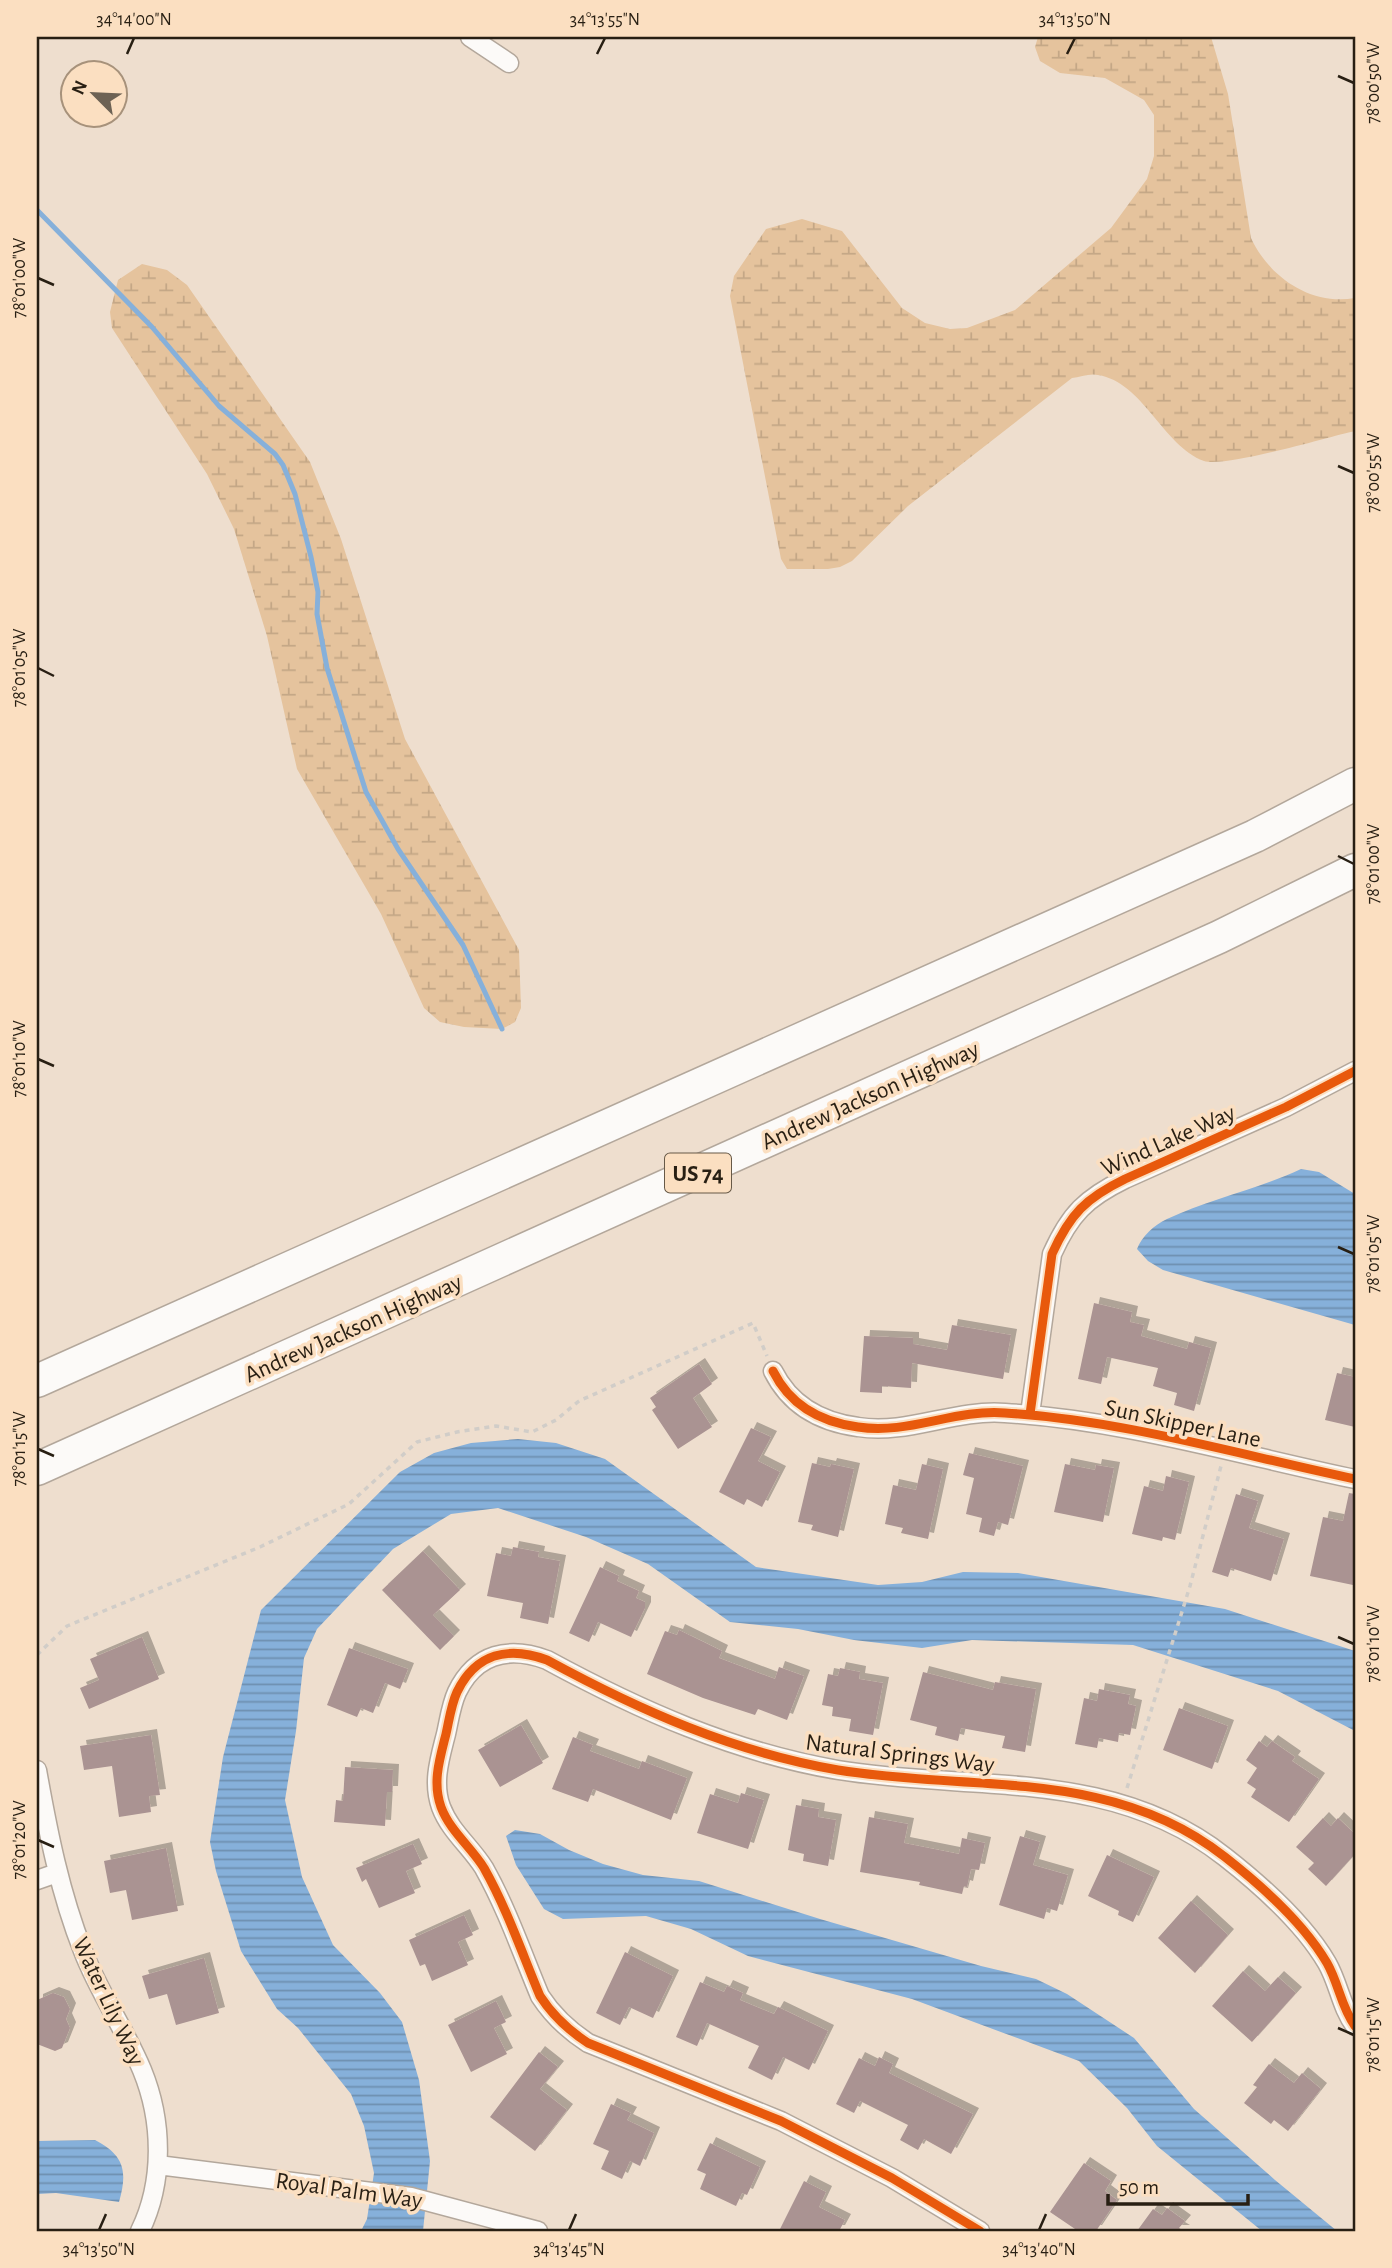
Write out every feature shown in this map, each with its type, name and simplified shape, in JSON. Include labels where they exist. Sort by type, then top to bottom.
[{"type":"highway","points":[[37,1381],[1255,836],[1355,784]]},
{"type":"highway","name":"Andrew Jackson Highway","points":[[37,1469],[1219,937],[1355,870]]},
{"type":"street","points":[[470,37],[509,63]]},
{"type":"street","name":"Wind Lake Way","points":[[1030,1414],[1052,1254],[1061,1235],[1084,1203],[1125,1179],[1286,1107],[1355,1071]]},
{"type":"street","name":"Sun Skipper Lane","points":[[773,1371],[780,1384],[799,1406],[816,1415],[858,1427],[896,1428],[980,1412],[1030,1414],[1164,1436],[1355,1479]]},
{"type":"street","name":"Natural Springs Way","points":[[980,2231],[892,2178],[816,2138],[722,2096],[601,2050],[559,2021],[540,1996],[508,1915],[485,1870],[448,1821],[441,1807],[436,1775],[457,1693],[475,1668],[502,1653],[531,1654],[647,1711],[700,1733],[758,1751],[838,1770],[1054,1789],[1123,1803],[1206,1843],[1282,1908],[1323,1956],[1335,1977],[1343,2007],[1355,2026]]},
{"type":"street","name":"Water Lily Way","points":[[37,1770],[57,1873],[92,1975],[133,2051],[150,2091],[155,2114],[158,2165],[153,2194],[140,2231]]},
{"type":"street","points":[[37,1880],[57,1873]]},
{"type":"street","name":"Royal Palm Way","points":[[158,2165],[411,2197],[538,2231]]},
{"type":"path","points":[[37,1655],[67,1626],[260,1547],[349,1504],[417,1442],[496,1426],[532,1432],[556,1419],[579,1401],[753,1323],[773,1371]]},
{"type":"path","points":[[1123,1803],[1190,1586],[1225,1451]]},
{"type":"green space","points":[[1038,37],[1211,37],[1228,94],[1251,238],[1269,265],[1293,286],[1323,297],[1355,298],[1355,431],[1254,456],[1204,461],[1176,442],[1141,401],[1114,380],[1095,375],[1072,378],[908,506],[852,561],[828,569],[787,569],[781,559],[730,296],[734,276],[766,229],[802,219],[842,231],[902,308],[925,323],[950,329],[967,328],[1015,310],[1111,228],[1147,179],[1154,156],[1154,115],[1144,100],[1105,78],[1060,73],[1040,61],[1035,47]]},
{"type":"green space","points":[[142,264],[167,270],[187,285],[310,462],[341,539],[405,739],[519,950],[521,1008],[515,1022],[502,1029],[464,1027],[440,1022],[424,1008],[381,914],[297,769],[267,636],[234,529],[207,474],[112,328],[110,312],[118,280]]},
{"type":"water","points":[[1301,1169],[1319,1172],[1355,1194],[1355,1325],[1163,1270],[1148,1261],[1137,1249],[1149,1231],[1167,1219]]},
{"type":"water","points":[[518,1439],[556,1443],[605,1459],[756,1567],[878,1585],[922,1582],[963,1572],[1018,1573],[1225,1609],[1355,1651],[1355,1731],[1278,1691],[1133,1645],[972,1640],[922,1648],[854,1640],[798,1629],[730,1622],[648,1564],[586,1537],[498,1508],[451,1514],[393,1549],[317,1629],[304,1658],[285,1800],[302,1877],[333,1945],[380,1993],[402,2022],[419,2080],[430,2161],[423,2231],[361,2231],[367,2219],[374,2173],[364,2126],[351,2094],[298,2028],[277,2009],[241,1951],[216,1871],[210,1842],[223,1757],[261,1610],[400,1472],[434,1453],[471,1443]]},
{"type":"water","points":[[515,1830],[540,1834],[603,1864],[643,1875],[699,1881],[981,1966],[1036,1979],[1067,1994],[1134,2038],[1194,2109],[1337,2231],[1262,2231],[1157,2146],[1127,2108],[1079,2061],[912,1999],[748,1956],[691,1929],[646,1916],[563,1919],[544,1909],[516,1865],[506,1836]]},
{"type":"water","points":[[95,2140],[112,2152],[121,2165],[123,2181],[119,2202],[56,2193],[37,2194],[37,2141]]},
{"type":"building","points":[[1094,1303],[1132,1312],[1130,1322],[1144,1325],[1141,1336],[1187,1349],[1189,1342],[1211,1348],[1194,1411],[1174,1405],[1177,1393],[1153,1386],[1158,1368],[1107,1357],[1101,1384],[1078,1379]]},
{"type":"building","points":[[952,1325],[1011,1335],[1003,1379],[912,1363],[911,1388],[882,1386],[882,1393],[860,1392],[864,1336],[913,1338],[913,1344],[947,1350]]},
{"type":"building","points":[[699,1364],[712,1384],[693,1398],[712,1427],[678,1449],[652,1410],[656,1407],[650,1398]]},
{"type":"building","points":[[1337,1373],[1355,1377],[1355,1427],[1325,1420]]},
{"type":"building","points":[[751,1428],[771,1437],[758,1461],[780,1472],[762,1507],[747,1499],[744,1505],[719,1492]]},
{"type":"building","points":[[969,1453],[1023,1466],[1008,1525],[998,1522],[994,1536],[979,1532],[982,1518],[966,1514],[974,1478],[963,1475]]},
{"type":"building","points":[[812,1463],[854,1469],[838,1537],[811,1530],[813,1525],[798,1522]]},
{"type":"building","points":[[922,1464],[943,1469],[928,1539],[901,1533],[903,1528],[885,1524],[893,1485],[916,1490]]},
{"type":"building","points":[[1065,1464],[1095,1470],[1096,1465],[1114,1468],[1103,1522],[1054,1512]]},
{"type":"building","points":[[1166,1476],[1189,1482],[1175,1540],[1163,1537],[1162,1541],[1132,1534],[1144,1486],[1163,1491]]},
{"type":"building","points":[[1349,1493],[1355,1494],[1353,1585],[1310,1576],[1323,1517],[1343,1521]]},
{"type":"building","points":[[1236,1494],[1258,1501],[1249,1528],[1284,1539],[1271,1581],[1231,1568],[1228,1577],[1212,1572]]},
{"type":"building","points":[[513,1547],[539,1552],[538,1557],[560,1561],[548,1624],[520,1618],[523,1603],[487,1596],[496,1553],[511,1556]]},
{"type":"building","points":[[423,1551],[460,1590],[433,1615],[454,1636],[440,1650],[382,1590]]},
{"type":"building","points":[[600,1567],[619,1576],[617,1581],[639,1591],[636,1598],[645,1602],[645,1608],[631,1637],[598,1622],[589,1642],[569,1633]]},
{"type":"building","points":[[679,1630],[722,1651],[719,1658],[775,1679],[779,1667],[804,1676],[787,1720],[758,1709],[755,1715],[703,1698],[647,1674],[665,1631],[677,1635]]},
{"type":"building","points":[[142,1637],[159,1679],[89,1709],[80,1688],[99,1680],[90,1659]]},
{"type":"building","points":[[349,1648],[408,1669],[400,1689],[385,1683],[373,1713],[361,1708],[357,1717],[327,1705]]},
{"type":"building","points":[[840,1668],[860,1672],[859,1679],[883,1683],[873,1735],[849,1731],[851,1719],[832,1716],[833,1707],[822,1705],[828,1674],[838,1676]]},
{"type":"building","points":[[923,1672],[993,1690],[995,1682],[1036,1689],[1025,1752],[1002,1748],[1005,1736],[961,1728],[958,1741],[935,1735],[937,1727],[910,1720]]},
{"type":"building","points":[[1099,1689],[1130,1695],[1128,1704],[1136,1706],[1130,1735],[1119,1733],[1118,1742],[1099,1738],[1097,1748],[1075,1744],[1084,1698],[1097,1701]]},
{"type":"building","points":[[1179,1708],[1228,1726],[1212,1769],[1163,1750]]},
{"type":"building","points":[[521,1725],[543,1763],[500,1787],[478,1750]]},
{"type":"building","points":[[151,1735],[160,1795],[149,1796],[151,1812],[119,1817],[112,1766],[84,1770],[80,1746]]},
{"type":"building","points":[[573,1737],[593,1745],[590,1751],[639,1769],[642,1761],[687,1778],[671,1820],[593,1789],[588,1802],[552,1789]]},
{"type":"building","points":[[1259,1741],[1267,1747],[1272,1741],[1295,1757],[1292,1761],[1319,1779],[1289,1822],[1251,1797],[1256,1789],[1247,1783],[1257,1768],[1246,1760]]},
{"type":"building","points":[[345,1767],[393,1770],[392,1792],[387,1792],[385,1826],[334,1822],[336,1800],[343,1801]]},
{"type":"building","points":[[741,1793],[764,1800],[748,1849],[697,1833],[710,1794],[738,1803]]},
{"type":"building","points":[[796,1805],[819,1809],[818,1817],[836,1820],[828,1866],[803,1861],[804,1854],[788,1850]]},
{"type":"building","points":[[869,1817],[908,1824],[904,1843],[959,1854],[962,1838],[985,1843],[979,1870],[971,1869],[967,1887],[964,1886],[962,1894],[919,1885],[920,1882],[860,1872]]},
{"type":"building","points":[[1323,1818],[1331,1826],[1338,1818],[1355,1834],[1355,1854],[1326,1886],[1308,1869],[1314,1863],[1296,1847]]},
{"type":"building","points":[[1020,1836],[1040,1842],[1033,1865],[1068,1875],[1057,1911],[1047,1908],[1044,1919],[999,1905]]},
{"type":"building","points":[[413,1844],[422,1864],[406,1871],[415,1893],[379,1908],[366,1879],[362,1882],[356,1868]]},
{"type":"building","points":[[166,1848],[178,1911],[132,1920],[126,1890],[110,1893],[104,1861]]},
{"type":"building","points":[[1107,1855],[1154,1877],[1133,1922],[1118,1915],[1119,1911],[1088,1896]]},
{"type":"building","points":[[1191,1901],[1228,1935],[1195,1973],[1158,1938]]},
{"type":"building","points":[[464,1915],[473,1935],[458,1942],[468,1965],[432,1981],[425,1964],[420,1966],[409,1940]]},
{"type":"building","points":[[625,1952],[673,1976],[653,2018],[629,2007],[620,2025],[596,2013]]},
{"type":"building","points":[[204,1958],[219,2013],[176,2025],[167,1994],[149,1999],[142,1976]]},
{"type":"building","points":[[1243,1971],[1265,1991],[1278,1977],[1296,1993],[1252,2042],[1212,2006]]},
{"type":"building","points":[[700,1982],[724,1992],[727,1986],[743,1993],[740,2000],[774,2014],[778,2007],[828,2031],[809,2070],[783,2057],[772,2080],[748,2068],[759,2046],[707,2023],[697,2046],[676,2037]]},
{"type":"building","points":[[53,1993],[64,1997],[70,2009],[66,2019],[70,2028],[62,2048],[55,2051],[37,2044],[37,2000]]},
{"type":"building","points":[[496,2001],[506,2022],[494,2028],[507,2054],[471,2072],[448,2025]]},
{"type":"building","points":[[539,2052],[558,2067],[540,2089],[567,2110],[535,2151],[490,2117]]},
{"type":"building","points":[[879,2057],[893,2064],[889,2073],[973,2114],[951,2154],[924,2139],[918,2150],[900,2140],[908,2125],[860,2101],[854,2113],[836,2104],[859,2058],[875,2066]]},
{"type":"building","points":[[1269,2064],[1294,2083],[1302,2073],[1321,2089],[1288,2131],[1274,2120],[1271,2124],[1244,2103],[1257,2087],[1253,2085]]},
{"type":"building","points":[[611,2104],[631,2113],[627,2120],[654,2133],[640,2166],[630,2161],[622,2179],[601,2169],[609,2151],[593,2144]]},
{"type":"building","points":[[710,2143],[760,2167],[747,2195],[742,2193],[736,2206],[700,2189],[706,2174],[697,2170]]},
{"type":"building","points":[[1084,2163],[1111,2181],[1105,2191],[1117,2200],[1096,2231],[1078,2231],[1050,2212]]},
{"type":"building","points":[[804,2181],[826,2192],[819,2207],[845,2220],[839,2231],[779,2231]]},
{"type":"building","points":[[1167,2208],[1185,2221],[1179,2228],[1184,2231],[1137,2231],[1153,2209],[1162,2215]]},
{"type":"waterway","points":[[37,210],[152,327],[219,406],[275,454],[283,465],[295,494],[311,557],[318,592],[317,614],[327,668],[366,792],[398,849],[463,945],[502,1029]]},
{"type":"cycle path","points":[[1030,1414],[1052,1254],[1066,1228],[1081,1209],[1100,1193],[1125,1179],[1286,1107],[1355,1071]]},
{"type":"cycle path","points":[[773,1371],[797,1402],[819,1416],[844,1425],[895,1428],[986,1413],[1049,1417],[1137,1431],[1355,1479]]},
{"type":"cycle path","points":[[980,2231],[892,2178],[781,2121],[588,2043],[556,2016],[540,1996],[507,1915],[484,1868],[450,1824],[438,1798],[438,1770],[452,1708],[457,1692],[474,1669],[495,1656],[533,1656],[547,1660],[617,1696],[688,1727],[799,1762],[888,1776],[1039,1788],[1088,1796],[1135,1809],[1181,1828],[1225,1857],[1281,1906],[1306,1933],[1327,1963],[1346,2011],[1355,2026]]}]
